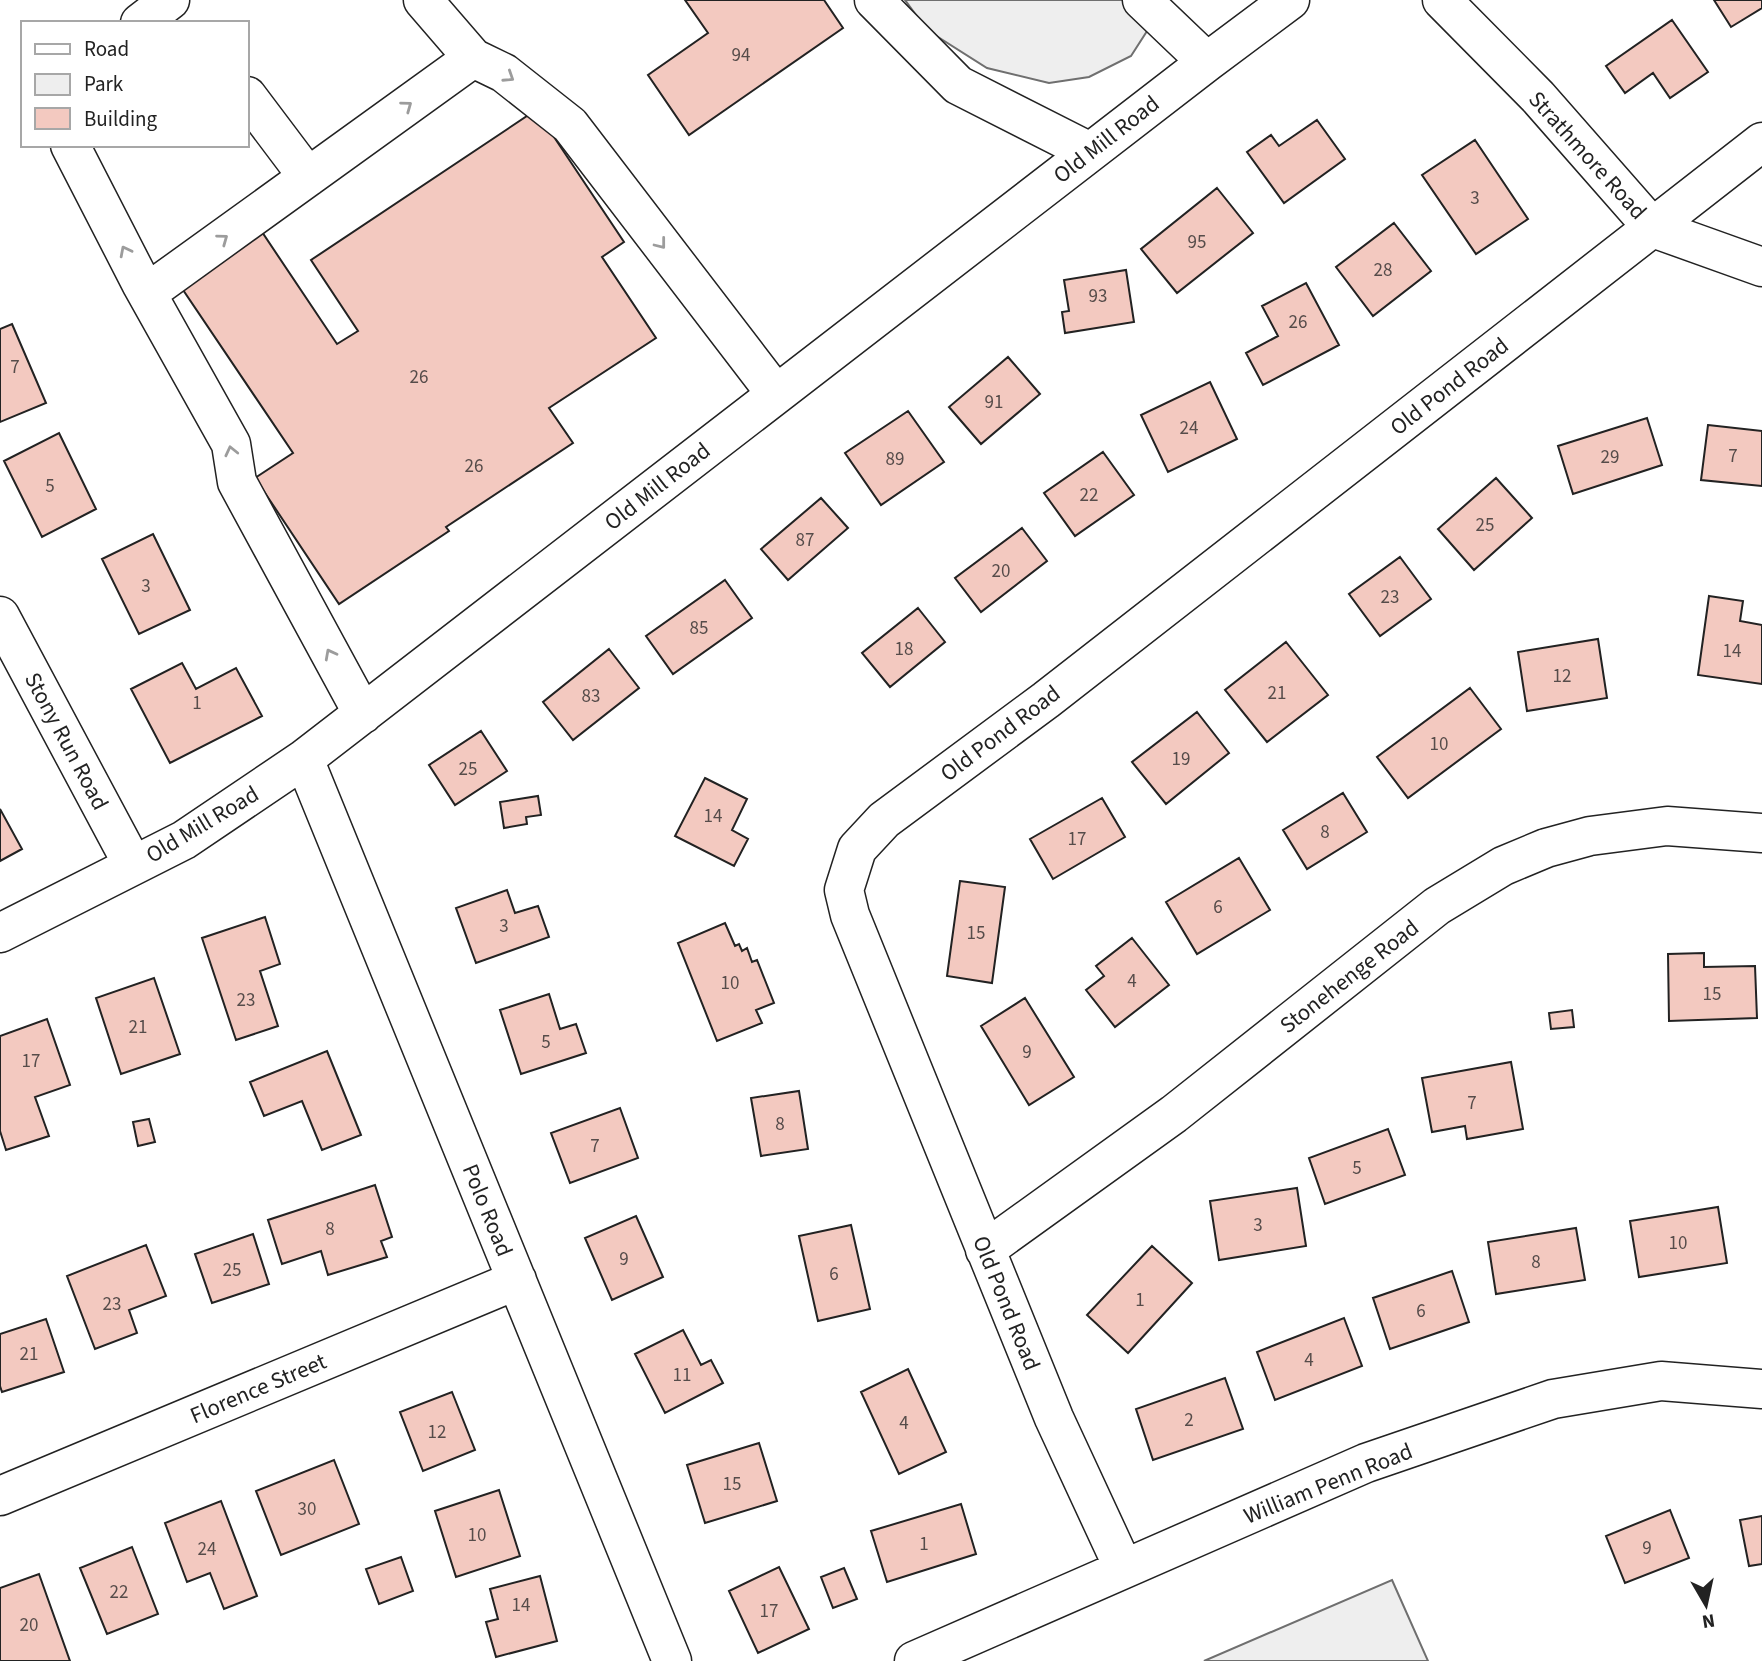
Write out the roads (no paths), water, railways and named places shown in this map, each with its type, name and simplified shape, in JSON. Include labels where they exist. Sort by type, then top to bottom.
[{"type":"street","points":[[143,21],[172,0],[189,21]]},
{"type":"street","points":[[423,0],[473,58],[504,73],[570,125],[776,394]]},
{"type":"street","points":[[874,0],[958,85],[1090,152]]},
{"type":"street","points":[[1142,0],[1207,62]]},
{"type":"street","name":"Old Mill Road","points":[[0,933],[184,840],[304,759],[1290,0]]},
{"type":"street","name":"Strathmore Road","points":[[1442,0],[1538,97],[1653,228],[1762,267]]},
{"type":"street","points":[[147,293],[473,58]]},
{"type":"street","points":[[248,97],[308,177]]},
{"type":"street","name":"Old Pond Road","points":[[1124,1569],[1054,1418],[850,915],[844,890],[857,849],[884,820],[1046,700],[1762,142]]},
{"type":"street","points":[[71,147],[147,293],[231,444],[237,482],[363,714]]},
{"type":"street","name":"Stony Run Road","points":[[0,616],[133,865]]},
{"type":"street","name":"Polo Road","points":[[304,759],[672,1661]]},
{"type":"street","name":"Stonehenge Road","points":[[985,1250],[1174,1114],[1437,906],[1503,866],[1546,848],[1590,836],[1667,826],[1762,833]]},
{"type":"street","name":"Florence Street","points":[[0,1496],[517,1280]]},
{"type":"street","name":"William Penn Road","points":[[914,1661],[1366,1463],[1553,1399],[1661,1381],[1762,1389]]}]
